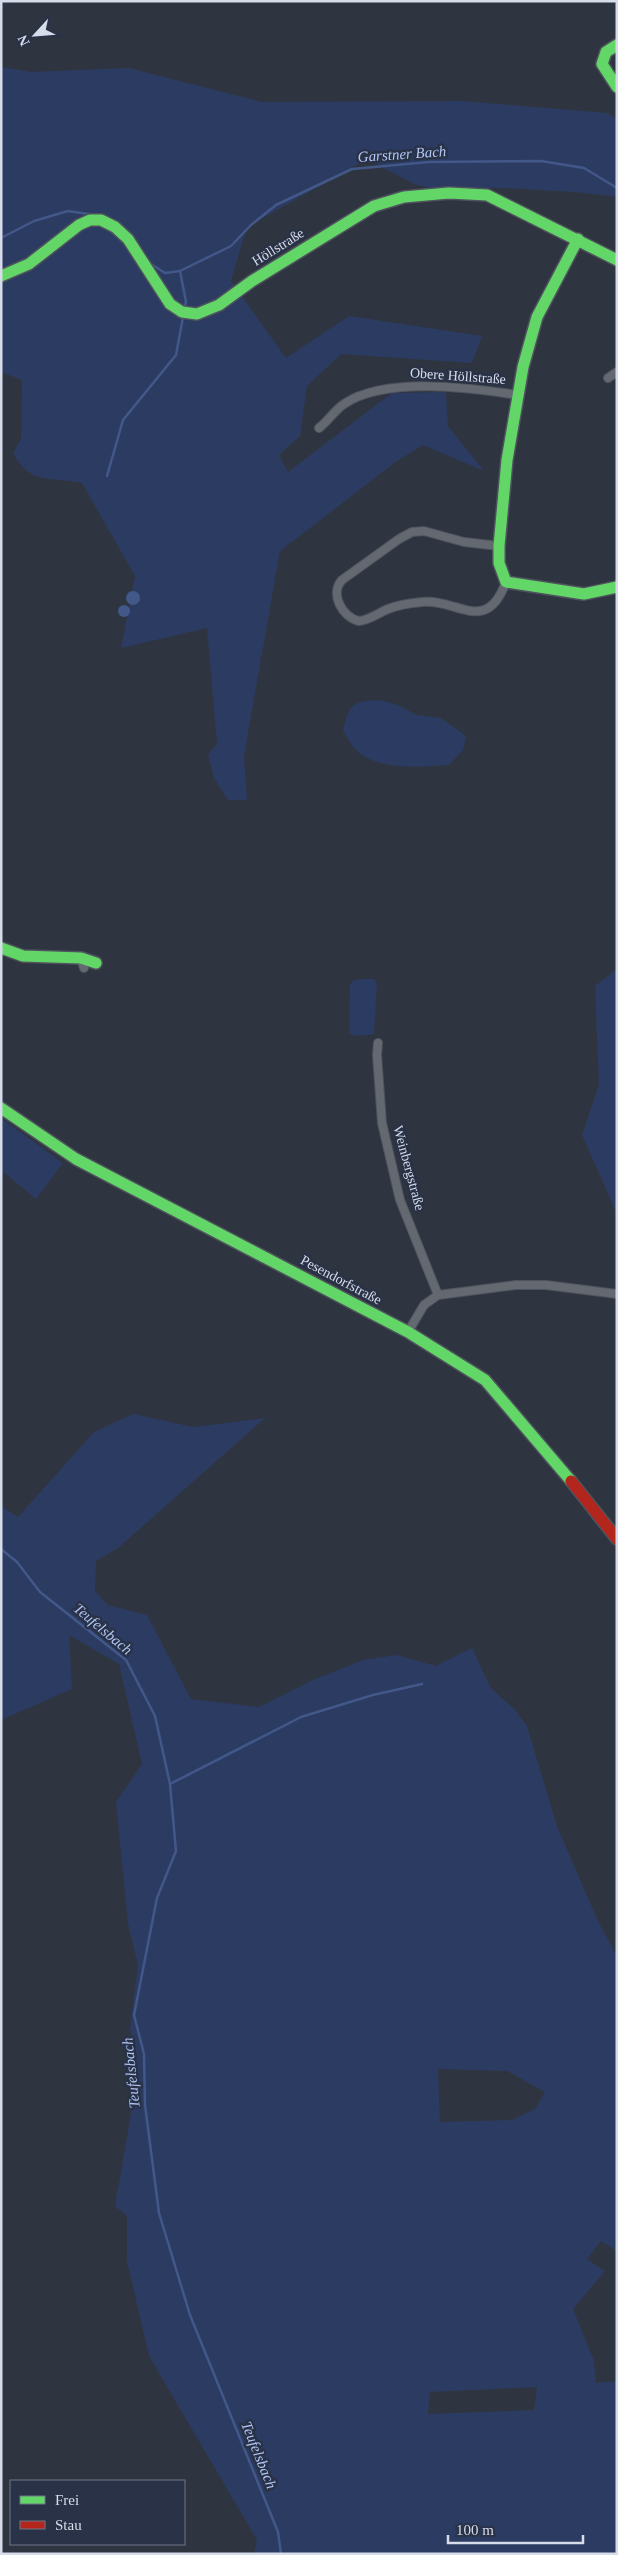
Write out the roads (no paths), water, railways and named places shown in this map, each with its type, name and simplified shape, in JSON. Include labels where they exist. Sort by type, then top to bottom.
[{"type":"street","points":[[617,44],[606,52],[602,64],[617,86]]},
{"type":"street","name":"Höllstraße","points":[[1,276],[12,274],[31,264],[83,223],[101,220],[110,224],[127,239],[171,306],[183,313],[196,314],[212,308],[282,262],[371,208],[390,200],[420,194],[478,193],[487,195],[617,260]]},
{"type":"street","name":"Obere Höllstraße","points":[[506,582],[499,563],[499,546],[507,460],[526,353],[537,317],[578,239]]},
{"type":"street","points":[[608,378],[617,372]]},
{"type":"street","name":"Obere Höllstraße","points":[[319,428],[344,404],[390,389],[421,386],[518,395]]},
{"type":"street","points":[[499,546],[464,542],[424,531],[412,532],[399,539],[342,580],[337,587],[336,595],[346,614],[359,621],[389,609],[425,602],[473,612],[483,610],[494,602],[506,582],[584,594],[617,587]]},
{"type":"street","points":[[1,948],[23,956],[96,963]]},
{"type":"street","name":"Weinbergstraße","points":[[378,1043],[376,1055],[382,1123],[395,1181],[400,1200],[438,1294]]},
{"type":"street","name":"Pesendorfstraße","points":[[1,1108],[76,1159],[408,1332],[485,1380],[571,1480],[617,1539]]},
{"type":"street","points":[[408,1332],[424,1305],[438,1294],[516,1285],[546,1285],[617,1294]]},
{"type":"waterway","name":"Garstner Bach","points":[[148,262],[165,273],[180,271],[231,246],[251,225],[276,205],[352,169],[429,162],[541,161],[584,168],[617,188]]},
{"type":"waterway","name":"Garstner Bach","points":[[1,238],[34,221],[68,211],[95,215]]},
{"type":"waterway","points":[[180,271],[186,302],[184,309]]},
{"type":"waterway","points":[[107,476],[123,420],[176,355],[183,317]]},
{"type":"waterway","name":"Teufelsbach","points":[[1,1549],[17,1562],[40,1592],[126,1660],[155,1716],[170,1784],[176,1851],[157,1898],[134,2015],[144,2054],[145,2105],[159,2213],[190,2315],[278,2532],[281,2554]]},
{"type":"waterway","points":[[170,1784],[301,1717],[373,1695],[422,1684]]}]
